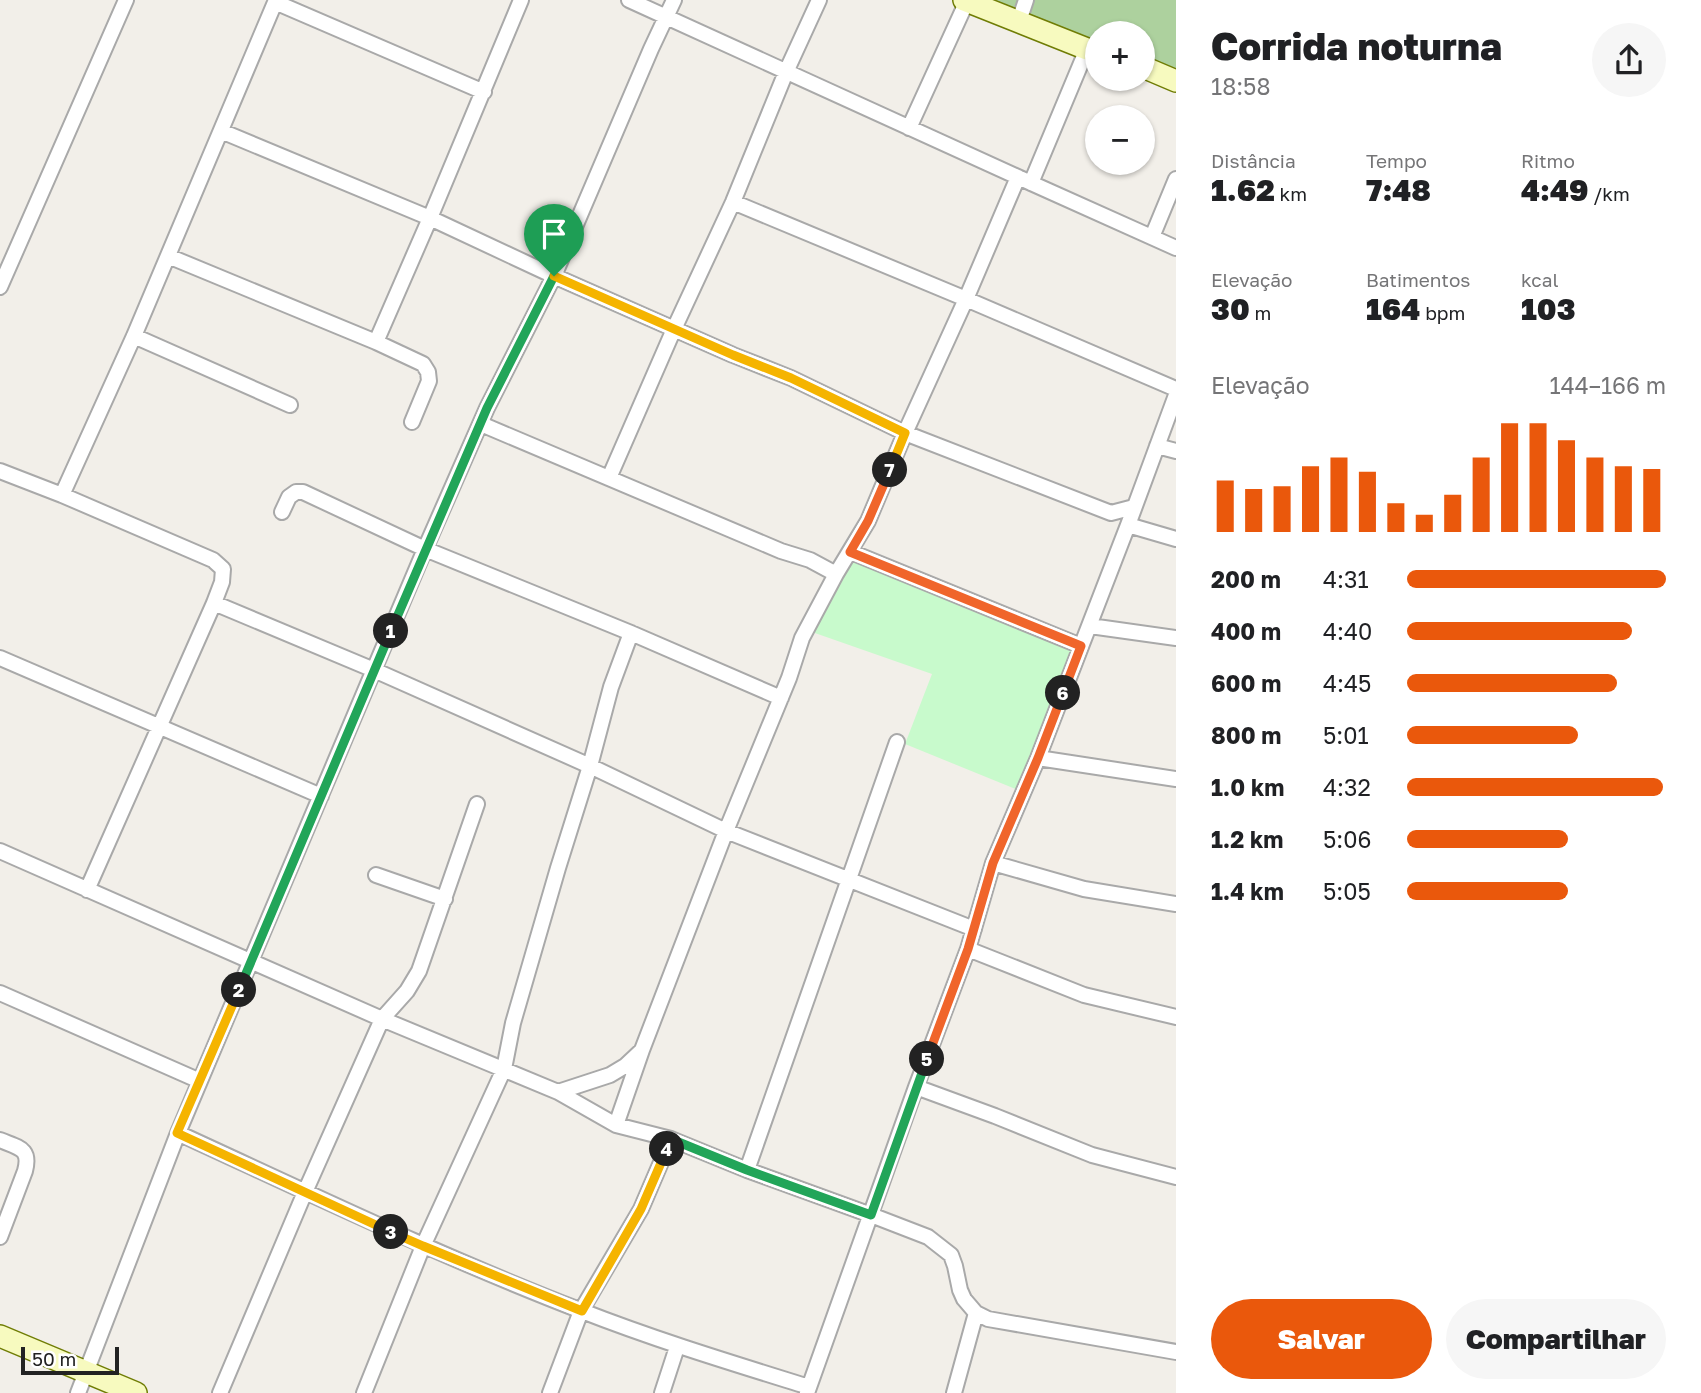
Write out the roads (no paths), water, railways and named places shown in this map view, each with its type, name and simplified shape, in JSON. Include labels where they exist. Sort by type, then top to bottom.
[{"type":"street","points":[[0,287],[126,0]]},
{"type":"street","points":[[376,342],[522,0]]},
{"type":"street","points":[[629,0],[1176,248]]},
{"type":"street","points":[[78,1393],[177,1133],[425,550],[487,408],[554,276],[674,0]]},
{"type":"street","points":[[609,478],[733,202],[786,72],[819,0]]},
{"type":"street","points":[[1019,21],[1026,0]]},
{"type":"street","points":[[62,495],[134,335],[276,1],[484,92]]},
{"type":"street","points":[[909,128],[965,1],[1085,47]]},
{"type":"street","points":[[616,1125],[642,1050],[726,831],[781,698],[802,638],[868,521],[967,299],[1024,180],[1085,63]]},
{"type":"street","points":[[1155,72],[1176,81]]},
{"type":"street","points":[[221,131],[430,218],[554,276],[791,378],[905,433],[1111,513],[1134,507]]},
{"type":"street","points":[[1152,237],[1176,179]]},
{"type":"street","points":[[733,202],[1176,389]]},
{"type":"street","points":[[167,256],[424,364],[429,381],[412,422]]},
{"type":"street","points":[[134,335],[290,405]]},
{"type":"street","points":[[177,1133],[423,1246],[582,1311],[677,1347],[808,1390],[968,949],[993,863],[1090,626],[1176,394]]},
{"type":"street","points":[[481,424],[781,551],[810,560],[836,574]]},
{"type":"street","points":[[1157,446],[1176,451]]},
{"type":"street","points":[[0,471],[213,560],[223,569],[222,582],[214,603],[87,890]]},
{"type":"street","points":[[282,512],[289,497],[296,492],[303,492],[425,550],[631,633],[781,698]]},
{"type":"street","points":[[1111,513],[1122,540]]},
{"type":"street","points":[[1128,525],[1176,538]]},
{"type":"street","points":[[850,552],[1081,646]]},
{"type":"street","points":[[214,603],[374,670],[590,766],[726,831],[974,929]]},
{"type":"street","points":[[1090,626],[1176,638]]},
{"type":"street","points":[[364,1393],[423,1246],[504,1069],[513,1023],[611,687],[631,633]]},
{"type":"street","points":[[0,658],[321,796]]},
{"type":"street","points":[[747,1170],[897,742]]},
{"type":"street","points":[[1038,758],[1176,779]]},
{"type":"street","points":[[220,1393],[382,1018],[407,991],[419,971],[477,804]]},
{"type":"street","points":[[0,851],[558,1092],[616,1125],[671,1139],[928,1237],[951,1255],[956,1266],[960,1290],[976,1314],[988,1319],[1176,1352]]},
{"type":"street","points":[[993,863],[1084,889],[1176,904]]},
{"type":"street","points":[[376,875],[445,899]]},
{"type":"street","points":[[968,949],[1084,995],[1176,1017]]},
{"type":"street","points":[[0,992],[200,1081]]},
{"type":"street","points":[[558,1092],[610,1075],[625,1066],[642,1050]]},
{"type":"street","points":[[916,1087],[1093,1155],[1176,1177]]},
{"type":"street","points":[[550,1393],[582,1311],[641,1209],[671,1139]]},
{"type":"street","points":[[0,1140],[20,1148],[28,1160],[0,1237]]},
{"type":"street","points":[[954,1393],[976,1314]]},
{"type":"street","points":[[0,1336],[136,1393]]},
{"type":"street","points":[[662,1393],[677,1347]]}]
